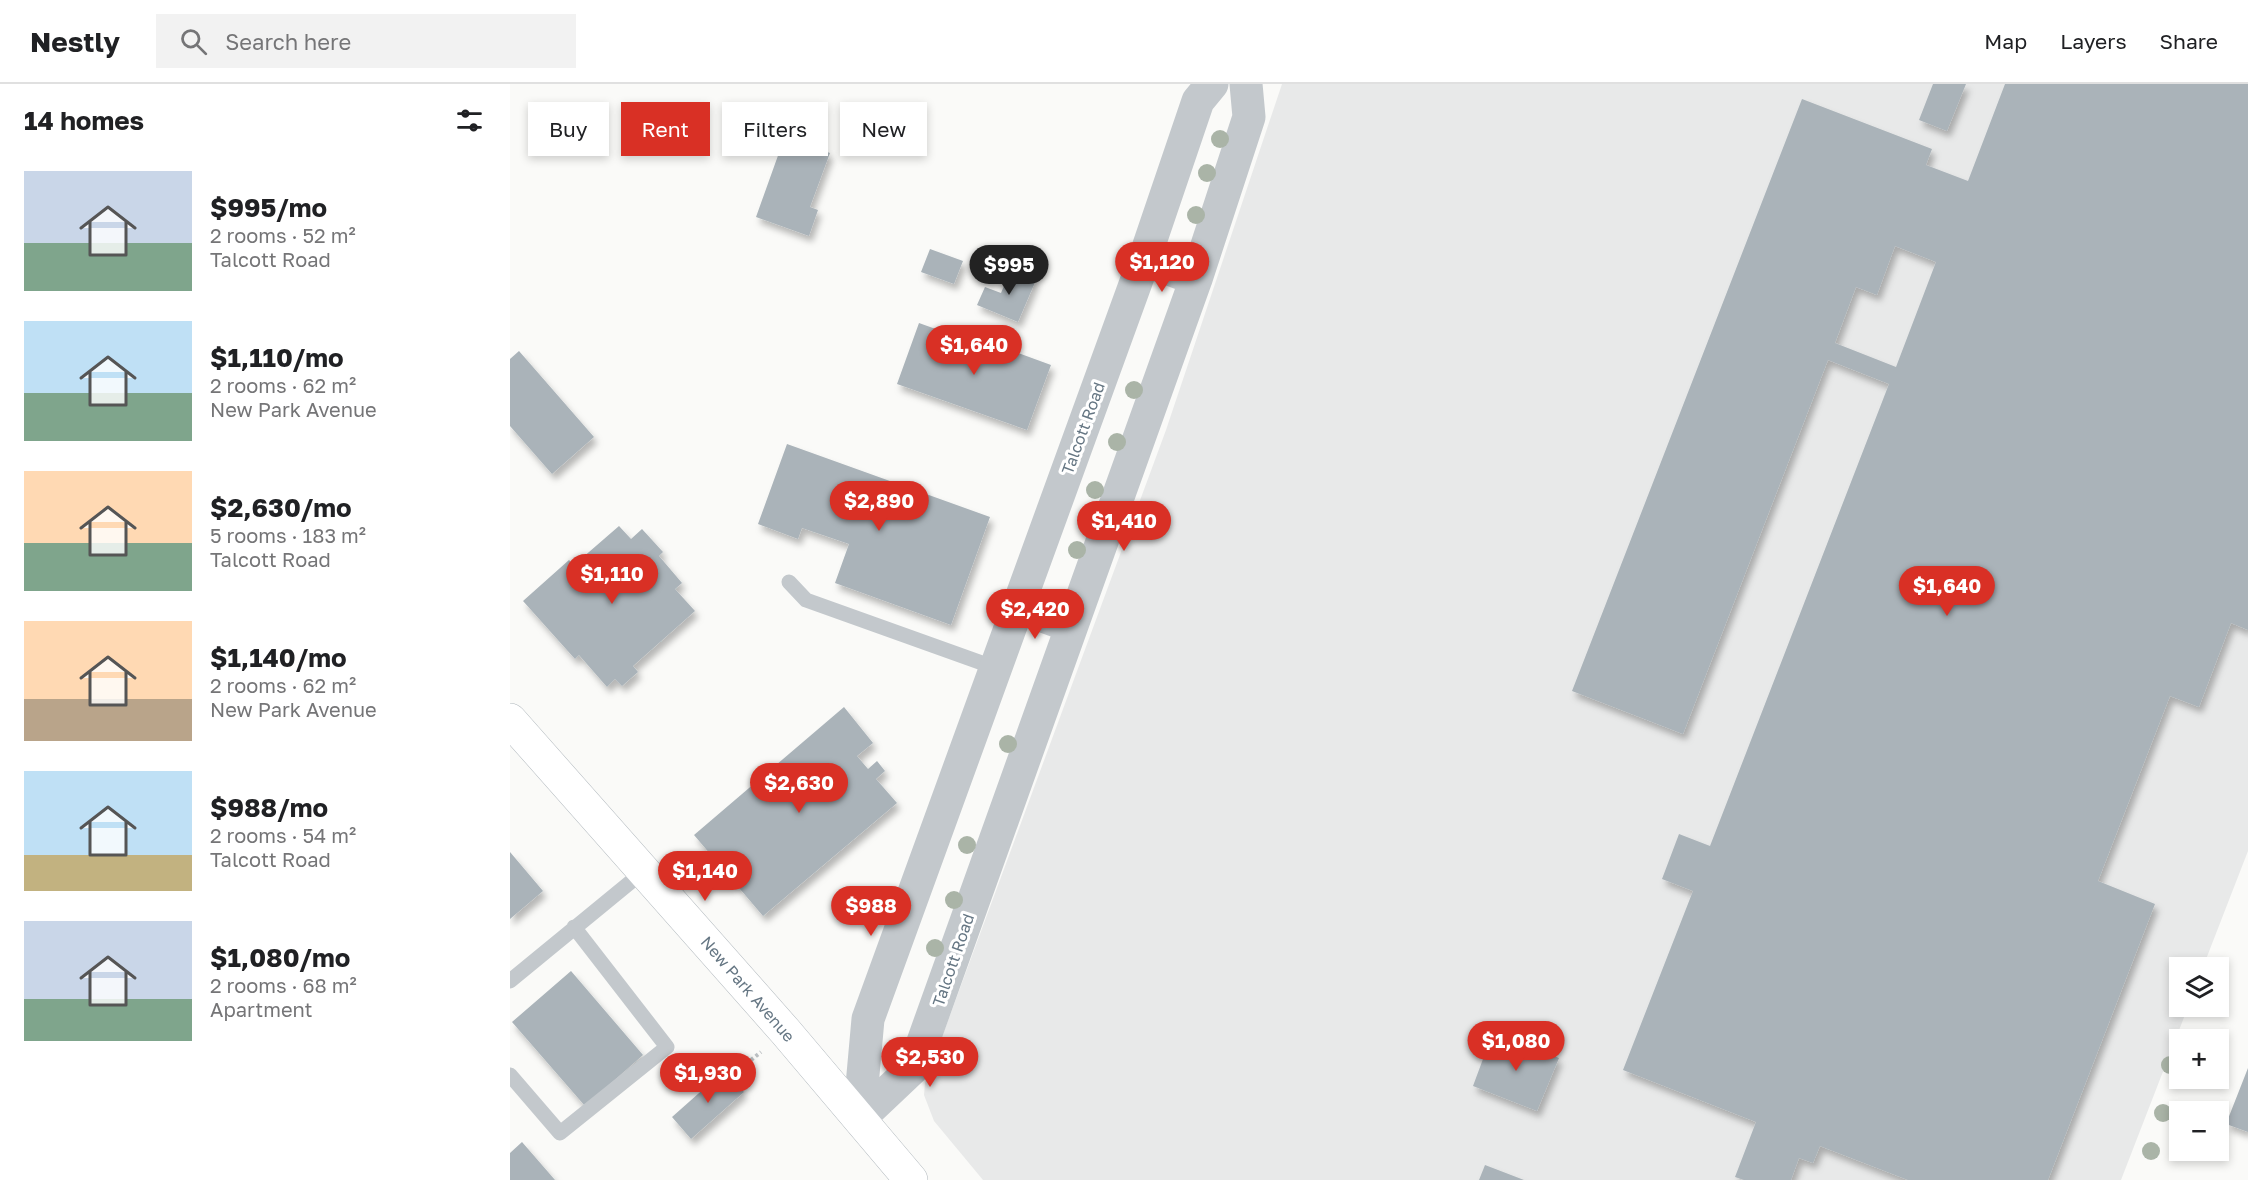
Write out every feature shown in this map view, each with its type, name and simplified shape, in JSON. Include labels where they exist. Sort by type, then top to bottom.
[{"type":"main road","name":"New Park Avenue","points":[[510,720],[911,1180]]},
{"type":"street","name":"Talcott Road","points":[[859,1119],[868,1019],[1144,260],[1198,100],[1212,84]]},
{"type":"street","name":"Talcott Road","points":[[859,1119],[914,1067],[1196,279],[1250,117],[1246,84]]},
{"type":"street","points":[[1144,260],[1196,279]]},
{"type":"street","points":[[1018,607],[1070,626]]},
{"type":"lane","points":[[789,582],[806,600],[996,668]]},
{"type":"lane","points":[[510,981],[644,872]]},
{"type":"lane","points":[[510,1075],[560,1133],[667,1047],[574,927]]},
{"type":"shaded area","points":[[1282,84],[2248,84],[2248,851],[2207,957],[2169,957],[2169,1017],[2184,1017],[2179,1029],[2169,1029],[2169,1056],[2121,1180],[983,1180],[934,1121],[924,1095],[925,1083],[1166,430]]},
{"type":"building","points":[[1933,84],[1966,84],[1947,131],[1919,120]]},
{"type":"building","points":[[2005,84],[2248,84],[2248,630],[2231,623],[2199,707],[2170,696],[2098,881],[2155,904],[2048,1180],[1908,1180],[1820,1146],[1813,1163],[1799,1158],[1791,1180],[1744,1180],[1735,1177],[1756,1122],[1623,1070],[1693,891],[1662,879],[1679,834],[1710,846],[1889,384],[1828,360],[1683,734],[1572,691],[1802,99],[1932,149],[1926,165],[1968,181]],"holes":[[[1895,246],[1936,262],[1896,367],[1835,343],[1856,287],[1877,295]]]},
{"type":"building","points":[[828,152],[830,153],[810,207],[818,210],[809,236],[756,217],[778,156],[828,156]]},
{"type":"building","points":[[930,249],[963,261],[954,284],[921,272]]},
{"type":"building","points":[[1011,269],[1036,280],[1018,322],[977,305],[985,287],[1001,293]]},
{"type":"building","points":[[919,323],[1008,355],[1010,350],[1051,365],[1027,430],[897,384]]},
{"type":"building","points":[[519,351],[594,437],[552,474],[510,426],[510,359]]},
{"type":"building","points":[[787,444],[990,517],[951,625],[835,583],[849,544],[802,528],[798,539],[758,524]]},
{"type":"building","points":[[619,526],[631,539],[642,529],[663,552],[659,556],[682,583],[675,589],[695,611],[633,666],[638,672],[622,686],[615,679],[607,687],[579,655],[575,659],[523,601],[569,560],[574,565]]},
{"type":"building","points":[[844,707],[873,743],[857,756],[868,769],[877,761],[885,771],[876,779],[897,803],[763,916],[694,835]]},
{"type":"building","points":[[510,852],[543,891],[510,919]]},
{"type":"building","points":[[571,971],[643,1055],[585,1106],[512,1022]]},
{"type":"building","points":[[1493,1032],[1559,1058],[1537,1111],[1473,1086]]},
{"type":"building","points":[[2248,1068],[2248,1132],[2229,1125],[2229,1116]]},
{"type":"building","points":[[725,1070],[744,1092],[691,1139],[672,1117]]},
{"type":"building","points":[[522,1142],[555,1180],[510,1180],[510,1153]]},
{"type":"building","points":[[1485,1165],[1524,1180],[1479,1180]]}]
